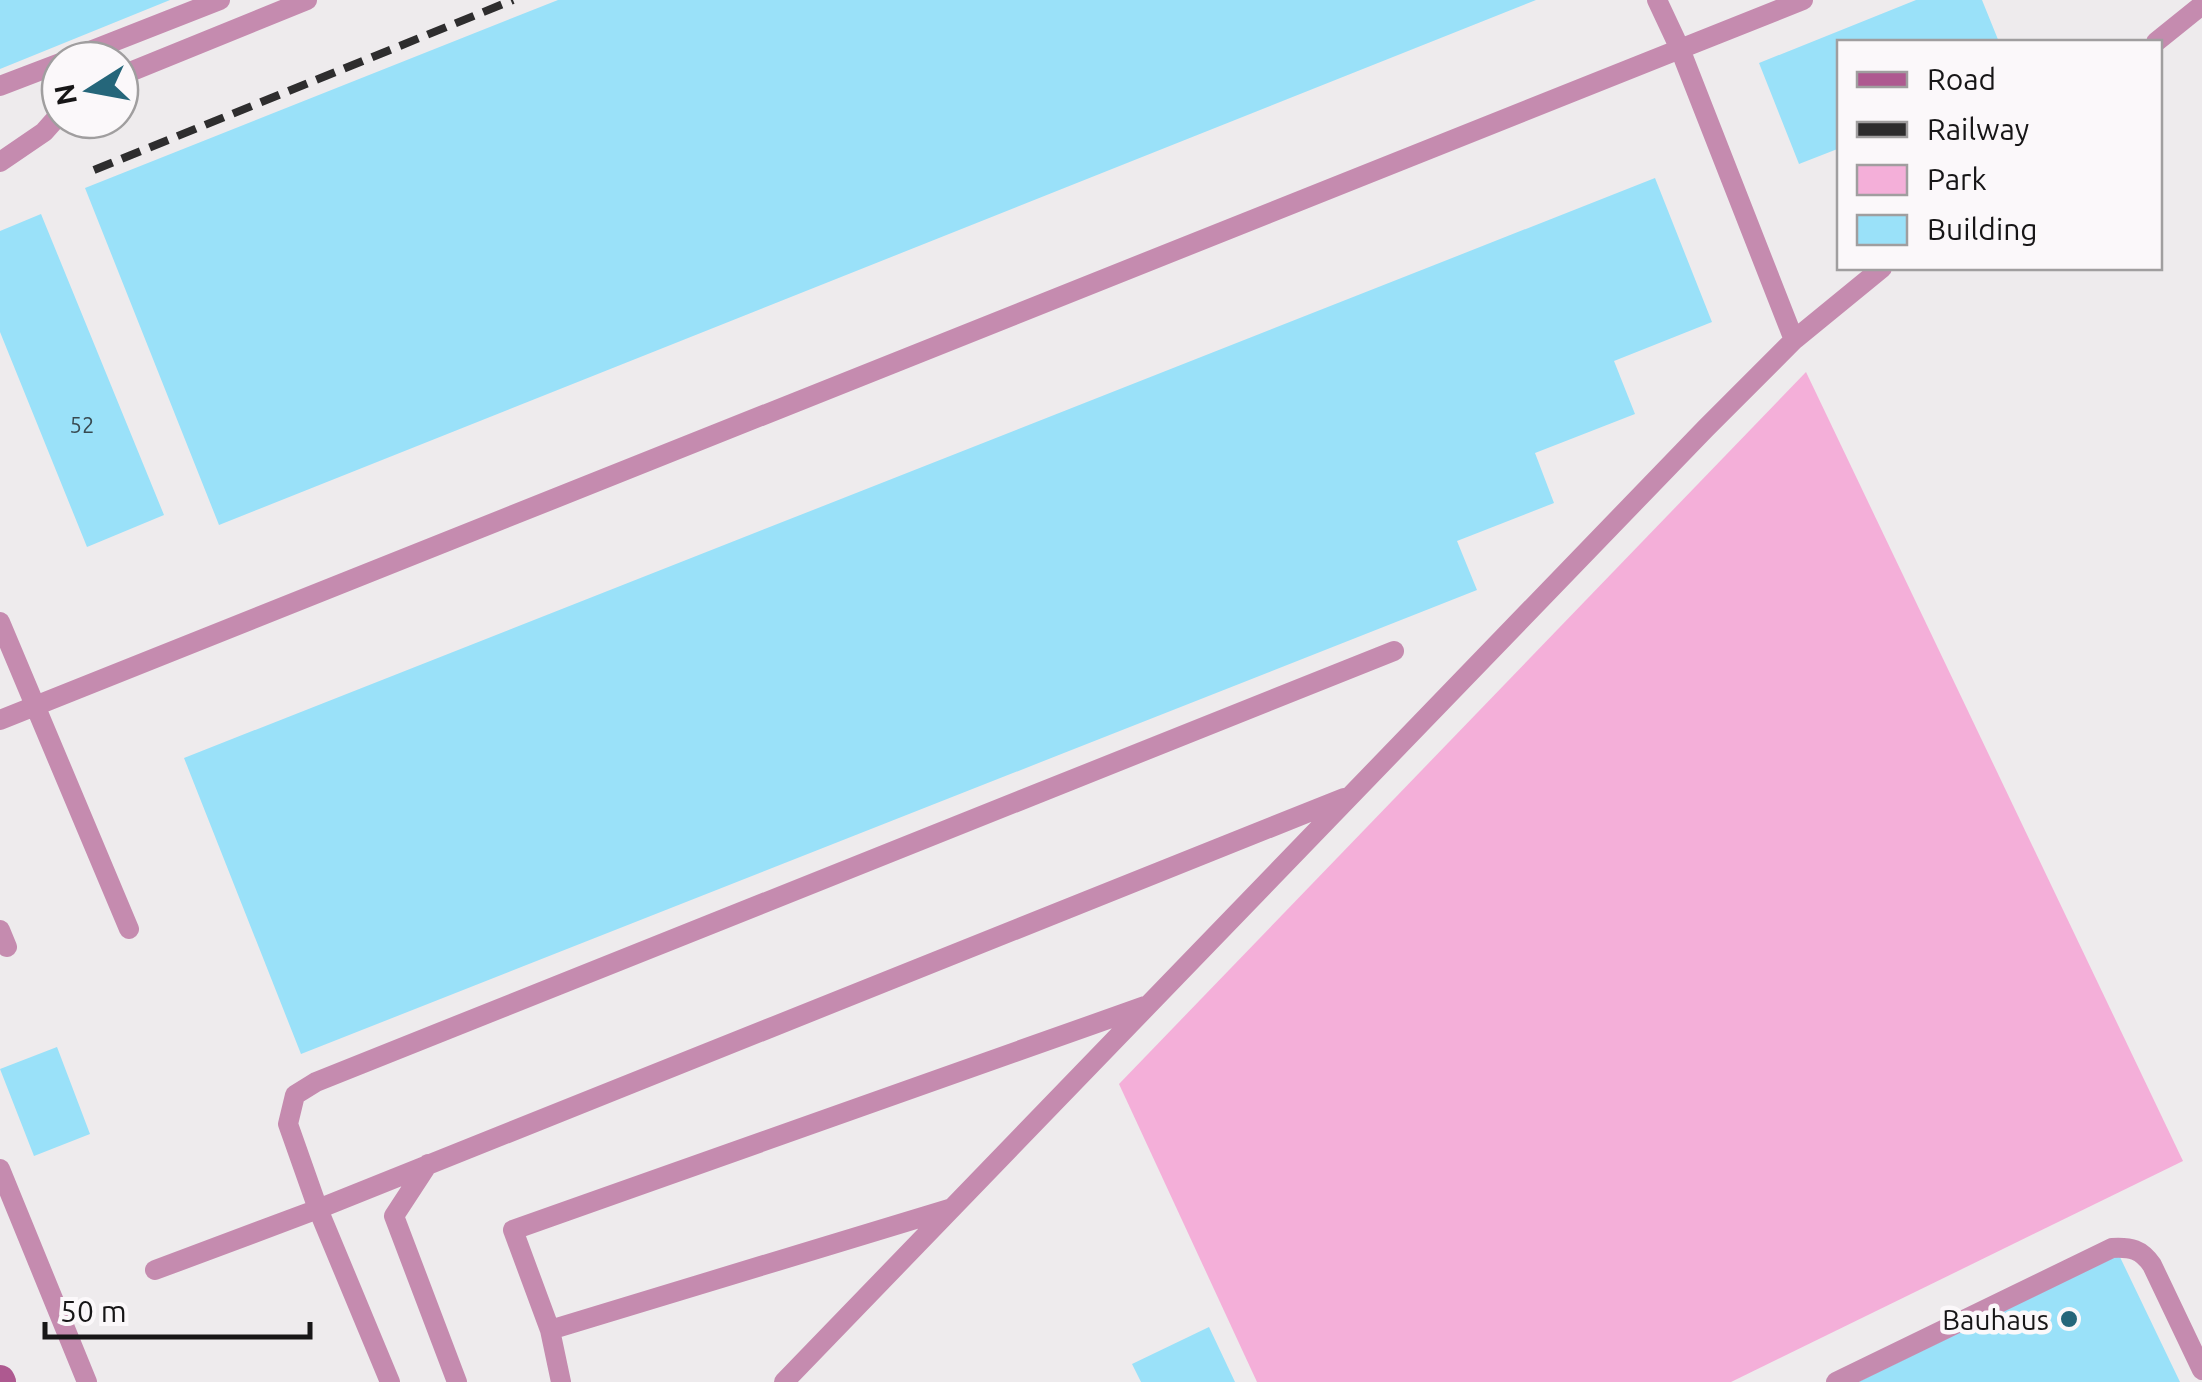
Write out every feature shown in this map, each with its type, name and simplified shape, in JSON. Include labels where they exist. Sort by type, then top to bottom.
[{"type":"lane","points":[[118,40],[220,0]]},
{"type":"lane","points":[[140,68],[307,0]]},
{"type":"lane","points":[[1657,0],[1680,49],[1794,340]]},
{"type":"lane","points":[[0,720],[1803,0]]},
{"type":"lane","points":[[2158,40],[2202,5]]},
{"type":"lane","points":[[0,86],[40,71]]},
{"type":"lane","points":[[0,162],[40,135]]},
{"type":"lane","points":[[784,1382],[1794,340],[1880,270]]},
{"type":"lane","points":[[0,622],[129,929]]},
{"type":"lane","points":[[390,1382],[318,1209],[288,1124],[295,1095],[316,1082],[1394,650]]},
{"type":"lane","points":[[155,1270],[318,1209],[1350,796]]},
{"type":"lane","points":[[561,1382],[550,1330],[513,1230],[1151,1004]]},
{"type":"lane","points":[[428,1164],[394,1216],[458,1382]]},
{"type":"lane","points":[[0,1169],[87,1382]]},
{"type":"lane","points":[[550,1330],[954,1208]]},
{"type":"lane","points":[[1836,1382],[2112,1248],[2130,1247],[2144,1254],[2152,1266],[2202,1370]]},
{"type":"green space","points":[[1806,372],[2183,1161],[1731,1382],[1257,1382],[1119,1084]]},
{"type":"building","points":[[0,0],[170,0],[71,40],[40,40],[40,53],[0,69]]},
{"type":"building","points":[[558,0],[1536,0],[219,525],[85,188]]},
{"type":"building","points":[[1916,0],[1982,0],[1998,40],[1837,40],[1837,149],[1799,164],[1759,63]]},
{"type":"building","points":[[1655,178],[1712,322],[1614,361],[1635,414],[1535,453],[1554,503],[1457,541],[1477,590],[301,1054],[184,758]]},
{"type":"building","points":[[41,214],[164,515],[87,547],[0,332],[0,231]]},
{"type":"building","points":[[57,1047],[90,1134],[34,1156],[0,1069]]},
{"type":"building","name":"Bauhaus","points":[[2119,1255],[2180,1382],[1858,1382]]},
{"type":"building","points":[[1209,1327],[1235,1382],[1141,1382],[1132,1364]]},
{"type":"railway","points":[[94,170],[513,0]]},
{"type":"place","name":"Bauhaus","points":[[2069,1319]]}]
